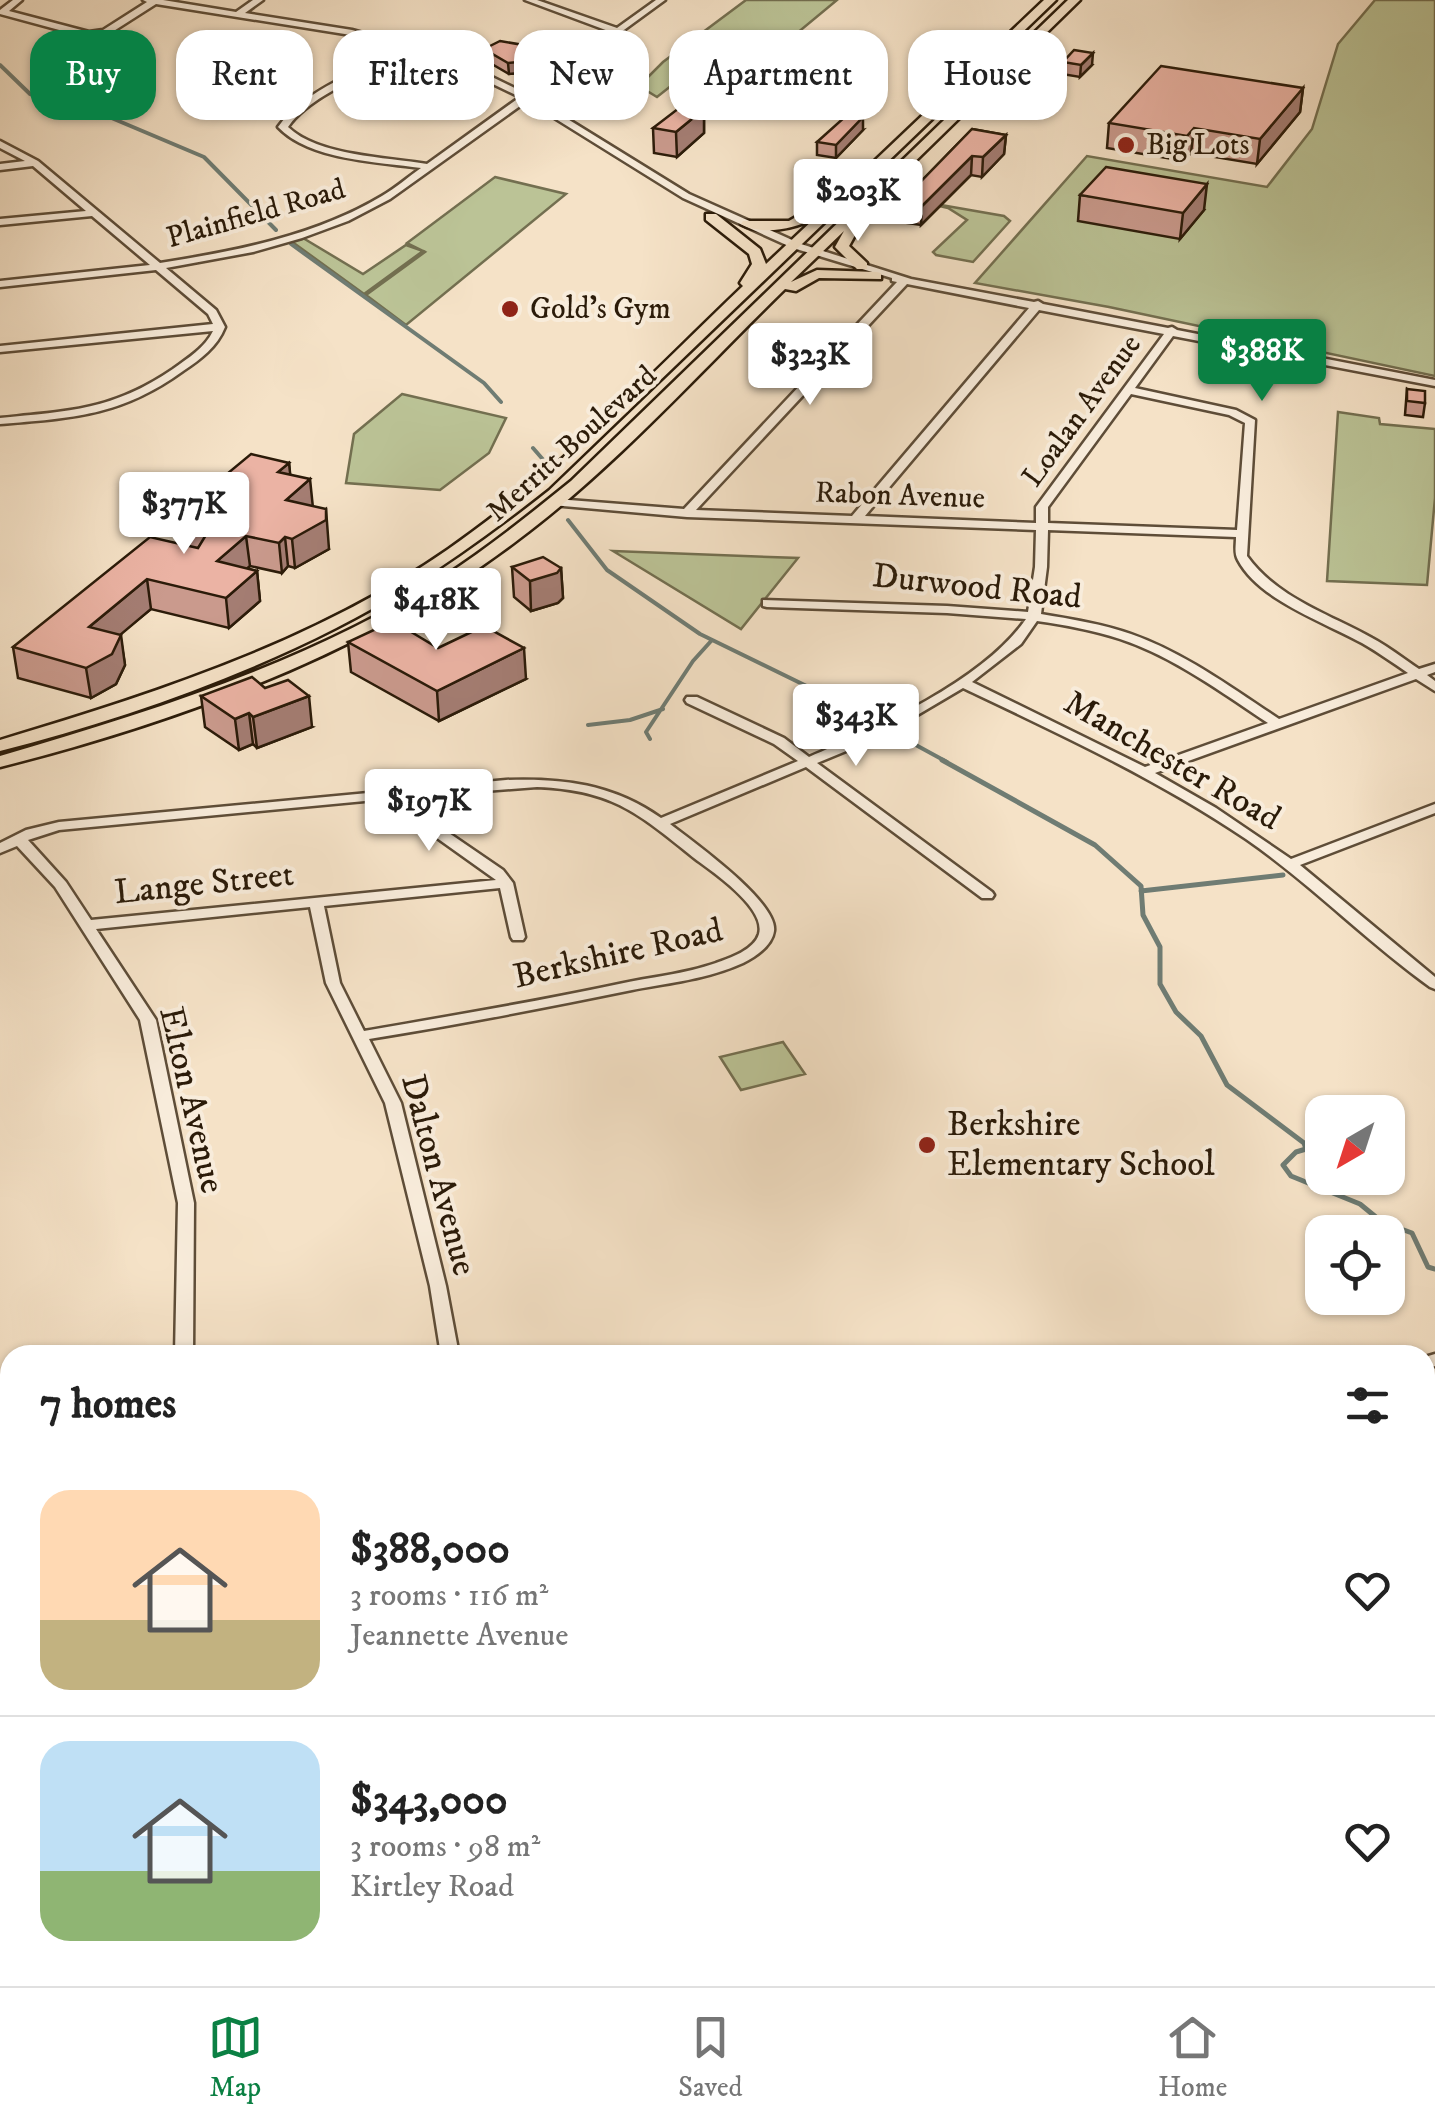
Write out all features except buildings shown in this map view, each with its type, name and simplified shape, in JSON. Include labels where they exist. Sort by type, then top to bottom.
[{"type":"main road","name":"Merritt Boulevard","points":[[0,746],[148,700],[315,632],[440,563],[532,496],[566,466],[1050,0]]},
{"type":"main road","name":"Merritt Boulevard","points":[[0,762],[133,723],[261,676],[388,615],[504,544],[556,503],[1074,0]]},
{"type":"main road","points":[[748,224],[785,226],[806,220],[860,175],[867,176]]},
{"type":"main road","points":[[862,266],[842,247],[868,201]]},
{"type":"main road","points":[[711,217],[756,252],[759,264],[747,283],[749,289]]},
{"type":"main road","points":[[746,319],[758,319],[806,277],[843,272],[876,276]]},
{"type":"main road","points":[[556,503],[546,494],[568,472],[566,466]]},
{"type":"main road","points":[[504,544],[539,505],[532,496]]},
{"type":"street","points":[[18,0],[3,12],[89,36],[106,32],[155,1]]},
{"type":"street","points":[[148,0],[333,32]]},
{"type":"street","points":[[238,14],[260,0]]},
{"type":"street","points":[[529,0],[614,30]]},
{"type":"street","name":"Plainfield Road","points":[[618,30],[661,0]]},
{"type":"street","points":[[333,91],[285,120],[283,126],[289,135],[313,146],[429,167]]},
{"type":"street","name":"Plainfield Road","points":[[0,284],[158,268],[279,240],[348,218],[387,198],[514,105]]},
{"type":"street","points":[[564,120],[686,196],[793,249]]},
{"type":"street","points":[[0,144],[36,163],[212,312],[220,327]]},
{"type":"street","points":[[0,167],[36,163]]},
{"type":"street","points":[[686,196],[711,217],[876,276],[1038,304],[1435,384]]},
{"type":"street","points":[[0,222],[94,214]]},
{"type":"street","points":[[812,255],[906,279]]},
{"type":"street","points":[[687,513],[906,279]]},
{"type":"street","points":[[855,520],[1038,304]]},
{"type":"street","points":[[0,349],[220,327]]},
{"type":"street","points":[[0,421],[97,412],[130,402],[206,348],[220,327]]},
{"type":"street","name":"Loalan Avenue","points":[[1040,524],[1047,497],[1172,330]]},
{"type":"street","points":[[1127,390],[1232,412],[1252,422],[1241,556],[1258,578],[1375,645],[1435,687]]},
{"type":"street","name":"Rabon Avenue","points":[[556,503],[687,513],[1242,534]]},
{"type":"street","points":[[660,823],[875,734],[963,682],[1010,648],[1034,616],[1041,567],[1040,524]]},
{"type":"street","name":"Durwood Road","points":[[767,603],[915,607],[1034,616],[1100,630],[1146,645],[1201,673],[1276,723]]},
{"type":"street","points":[[1144,772],[1435,668]]},
{"type":"street","name":"Manchester Road","points":[[963,682],[1204,806],[1290,864],[1435,984]]},
{"type":"street","points":[[692,700],[748,724],[810,762],[988,895]]},
{"type":"street","name":"Berkshire Road","points":[[0,849],[18,838],[60,826],[506,784],[565,783],[621,798],[660,823],[759,908],[766,932],[749,954],[711,968],[579,998],[361,1036]]},
{"type":"street","points":[[413,793],[421,820],[492,867],[506,883],[518,937]]},
{"type":"street","points":[[1290,864],[1435,808]]},
{"type":"street","name":"Elton Avenue","points":[[18,838],[61,885],[138,1001],[153,1038],[186,1203],[184,1345]]},
{"type":"street","name":"Lange Street","points":[[88,926],[506,883]]},
{"type":"street","name":"Dalton Avenue","points":[[316,902],[333,983],[393,1103],[438,1286],[448,1345]]},
{"type":"green space","points":[[746,0],[837,0],[801,30],[706,30]]},
{"type":"green space","points":[[1375,0],[1435,0],[1435,376],[1109,307],[975,283],[1087,156],[1267,187],[1312,129],[1338,44]]},
{"type":"green space","points":[[669,58],[669,87],[657,97],[649,92],[649,76]]},
{"type":"green space","points":[[495,177],[566,194],[406,325],[366,295],[425,252],[407,243]]},
{"type":"green space","points":[[918,201],[1004,216],[1010,221],[973,262],[936,255],[933,252],[967,220],[948,208]]},
{"type":"green space","points":[[303,238],[363,274],[406,245],[423,251],[364,294],[291,241]]},
{"type":"green space","points":[[402,394],[506,418],[489,453],[440,490],[346,483],[354,434]]},
{"type":"green space","points":[[1338,412],[1379,418],[1380,424],[1435,429],[1435,498],[1427,585],[1327,581]]},
{"type":"green space","points":[[613,551],[798,558],[741,629]]},
{"type":"green space","points":[[783,1042],[805,1074],[741,1090],[720,1057]]},
{"type":"waterway","points":[[0,65],[30,94],[76,103],[204,157],[276,230]]},
{"type":"waterway","points":[[291,244],[484,383],[501,402]]},
{"type":"waterway","points":[[533,448],[546,463]]},
{"type":"waterway","points":[[568,520],[607,570],[700,634],[874,719]]},
{"type":"waterway","points":[[661,710],[712,640]]},
{"type":"waterway","points":[[588,725],[630,720],[661,710]]},
{"type":"waterway","points":[[650,739],[646,732],[661,710]]},
{"type":"waterway","points":[[903,738],[947,762]]},
{"type":"waterway","points":[[942,760],[1095,845],[1141,886],[1141,891]]},
{"type":"waterway","points":[[1141,891],[1283,875]]},
{"type":"waterway","points":[[1141,891],[1143,915],[1160,947],[1160,984],[1176,1012],[1201,1036],[1227,1085],[1304,1143],[1306,1149],[1296,1152],[1283,1165],[1291,1176],[1360,1204],[1382,1222],[1412,1233],[1428,1267],[1435,1269]]},
{"type":"place","name":"Big Lots","points":[[1126,145]]},
{"type":"place","name":"Gold's Gym","points":[[510,309]]},
{"type":"place","name":"Berkshire Elementary School","points":[[927,1145]]}]
